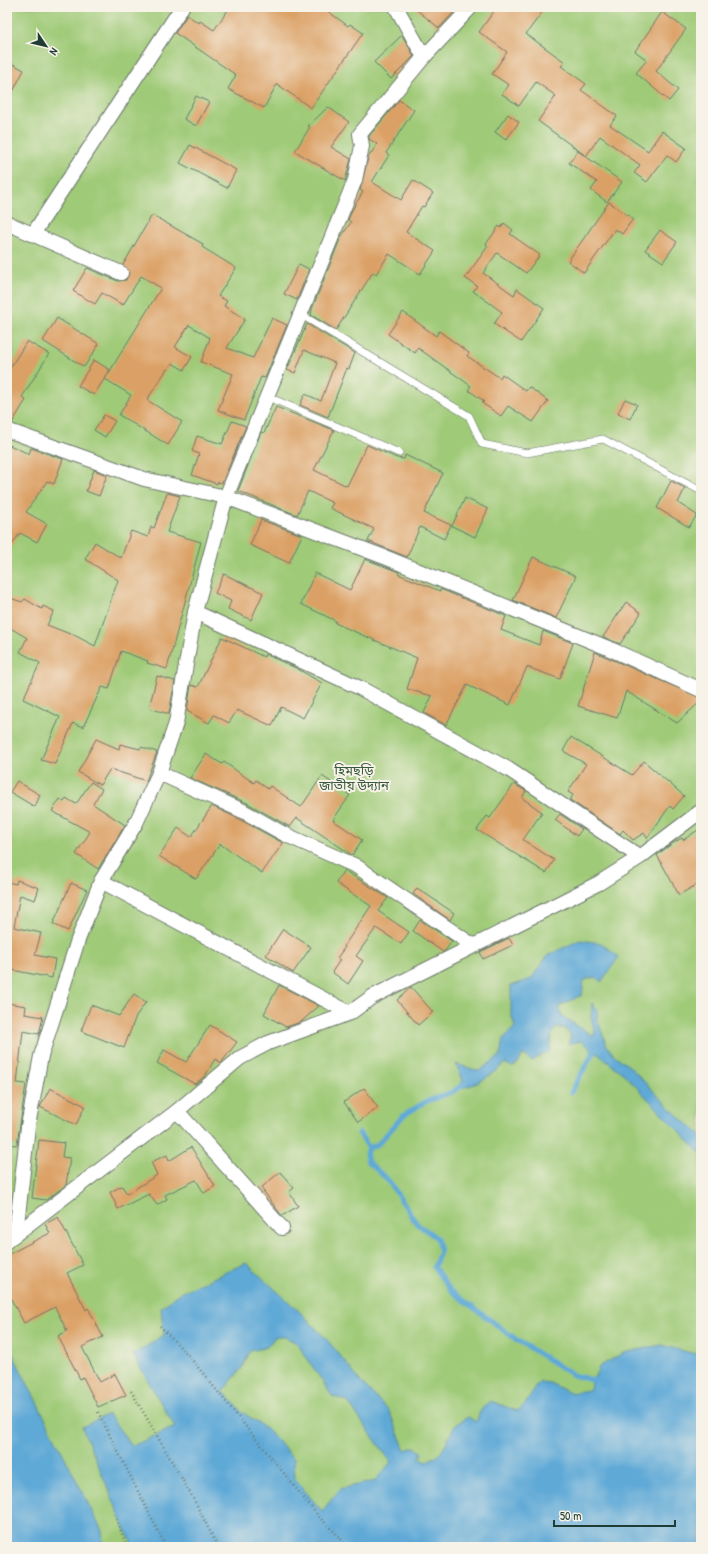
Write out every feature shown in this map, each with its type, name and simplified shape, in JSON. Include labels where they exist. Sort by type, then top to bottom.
[{"type":"street","points":[[33,234],[182,7]]},
{"type":"street","points":[[396,7],[424,57]]},
{"type":"street","points":[[8,1240],[14,1231],[18,1216],[28,1126],[41,1056],[78,940],[101,881],[136,823],[159,773],[176,723],[195,612],[226,496],[355,180],[362,146],[360,134],[424,57],[472,7]]},
{"type":"street","points":[[7,223],[122,273]]},
{"type":"street","points":[[7,430],[144,479],[226,496],[387,558],[608,648],[701,690]]},
{"type":"street","points":[[195,612],[360,688],[508,769],[640,857]]},
{"type":"street","points":[[159,773],[243,811],[284,834],[356,866],[474,946]]},
{"type":"street","points":[[8,1240],[177,1111],[240,1058],[268,1043],[350,1013],[372,997],[599,883],[640,857],[701,811]]},
{"type":"street","points":[[101,881],[350,1013]]},
{"type":"street","points":[[177,1111],[282,1228]]},
{"type":"lane","points":[[300,314],[469,416],[482,444],[527,453],[603,439],[701,491]]},
{"type":"lane","points":[[266,396],[399,453]]},
{"type":"path","points":[[160,1326],[188,1355],[320,1518],[339,1536],[346,1547]]},
{"type":"path","points":[[131,1391],[192,1496],[218,1547]]},
{"type":"path","points":[[98,1412],[166,1547]]},
{"type":"path","points":[[116,1519],[127,1547]]},
{"type":"green space","name":"হিমছড়ি জাতীয় উদ্যান","points":[[7,7],[701,7],[701,1547],[7,1547]]},
{"type":"water","points":[[580,940],[601,943],[619,957],[601,982],[596,977],[584,980],[582,995],[559,1006],[562,1016],[593,1036],[595,1032],[591,1017],[592,1003],[597,1012],[597,1019],[607,1046],[613,1054],[630,1067],[675,1113],[701,1135],[701,1154],[625,1075],[581,1041],[568,1044],[571,1035],[564,1028],[556,1027],[551,1037],[550,1051],[532,1061],[523,1054],[519,1062],[512,1067],[505,1063],[489,1076],[478,1082],[459,1088],[463,1080],[456,1064],[479,1071],[500,1056],[503,1039],[515,1027],[511,1013],[511,986],[531,979],[548,955]]},
{"type":"water","points":[[246,1263],[301,1313],[329,1342],[360,1381],[389,1411],[405,1450],[415,1447],[422,1453],[420,1458],[426,1462],[441,1453],[455,1425],[468,1417],[476,1422],[481,1410],[491,1401],[517,1411],[525,1404],[533,1390],[540,1382],[550,1383],[570,1393],[589,1390],[599,1367],[623,1353],[661,1345],[695,1354],[701,1349],[701,1547],[133,1547],[82,1427],[108,1414],[132,1446],[175,1427],[133,1355],[164,1335],[161,1308],[180,1293]],"holes":[[[275,1337],[285,1337],[297,1343],[332,1396],[347,1401],[391,1462],[375,1481],[340,1489],[322,1511],[295,1479],[294,1459],[267,1429],[242,1412],[223,1391],[242,1368],[250,1351],[267,1347]]]},
{"type":"water","points":[[7,1343],[102,1531],[103,1547],[7,1547]]},
{"type":"building","points":[[230,7],[322,7],[348,26],[350,24],[363,33],[311,108],[277,84],[264,108],[228,89],[236,75],[175,33],[187,15],[214,30]]},
{"type":"building","points":[[413,7],[459,7],[439,28]]},
{"type":"building","points":[[497,7],[546,7],[526,34],[565,62],[561,66],[586,84],[581,90],[617,116],[610,125],[648,151],[662,131],[686,148],[676,162],[667,155],[647,182],[634,173],[640,165],[600,136],[586,156],[538,121],[556,96],[536,82],[519,106],[502,94],[509,85],[492,74],[507,52],[479,32]]},
{"type":"building","points":[[662,12],[686,29],[656,71],[678,90],[669,101],[636,73],[647,60],[635,51]]},
{"type":"building","points":[[402,35],[414,56],[391,79],[374,62]]},
{"type":"building","points":[[7,61],[24,70],[7,103]]},
{"type":"building","points":[[196,96],[209,102],[196,126],[184,119]]},
{"type":"building","points":[[399,100],[414,110],[386,153],[389,155],[372,182],[401,200],[413,180],[433,193],[424,207],[422,206],[406,232],[435,251],[420,274],[389,254],[376,274],[373,272],[336,330],[311,315],[312,309],[341,237],[351,222],[348,220],[352,210],[363,192],[360,190],[368,158],[377,144],[369,139],[369,136]]},
{"type":"building","points":[[328,107],[349,122],[331,147],[351,159],[345,181],[295,151],[310,127],[308,126]]},
{"type":"building","points":[[508,114],[519,122],[506,140],[495,132]]},
{"type":"building","points":[[190,145],[236,170],[227,188],[180,163]]},
{"type":"building","points":[[578,151],[622,182],[607,202],[591,190],[597,182],[569,163]]},
{"type":"building","points":[[609,202],[633,219],[622,234],[615,229],[584,273],[568,261]]},
{"type":"building","points":[[152,215],[203,244],[202,247],[236,268],[218,296],[227,301],[224,306],[245,319],[227,348],[253,358],[272,318],[287,325],[265,378],[261,377],[244,420],[218,410],[233,374],[201,362],[210,338],[189,325],[175,347],[192,357],[184,370],[172,363],[147,400],[182,422],[168,445],[119,415],[131,395],[105,379],[161,288],[141,276],[123,305],[102,293],[95,304],[73,291],[87,268],[118,281],[126,280],[129,272],[123,265]]},
{"type":"building","points":[[504,223],[513,230],[510,234],[540,255],[526,273],[497,253],[483,273],[514,295],[517,289],[544,308],[521,342],[494,324],[502,312],[473,291],[477,286],[465,278],[488,246],[486,244],[499,226],[501,228]]},
{"type":"building","points":[[660,230],[677,242],[663,262],[645,250]]},
{"type":"building","points":[[299,264],[309,269],[297,300],[284,294]]},
{"type":"building","points":[[403,312],[436,336],[439,331],[469,353],[467,356],[500,378],[502,374],[526,391],[529,387],[548,401],[533,422],[508,406],[501,416],[482,403],[484,401],[468,390],[471,386],[418,348],[415,353],[388,334]]},
{"type":"building","points":[[57,318],[99,344],[84,367],[43,341]]},
{"type":"building","points":[[307,324],[355,353],[349,369],[347,368],[328,417],[300,405],[305,394],[321,401],[335,363],[304,350],[295,373],[287,370]]},
{"type":"building","points":[[27,341],[49,354],[22,397],[26,400],[12,423],[7,422],[7,373]]},
{"type":"building","points":[[94,360],[110,370],[94,395],[78,386]]},
{"type":"building","points":[[625,399],[637,404],[630,419],[618,413]]},
{"type":"building","points":[[276,407],[334,430],[314,470],[347,486],[367,445],[397,458],[404,459],[405,455],[443,473],[424,513],[451,525],[444,539],[420,527],[407,557],[368,541],[374,529],[330,508],[333,503],[308,491],[297,515],[238,491],[261,432],[264,433]]},
{"type":"building","points":[[104,415],[115,421],[105,437],[94,430]]},
{"type":"building","points":[[232,421],[246,426],[222,483],[218,482],[217,484],[192,475],[199,454],[192,451],[197,436],[222,444]]},
{"type":"building","points":[[7,444],[29,454],[31,448],[63,459],[54,484],[47,481],[26,512],[47,524],[37,542],[20,533],[7,552]]},
{"type":"building","points":[[94,470],[107,475],[99,496],[86,491]]},
{"type":"building","points":[[671,481],[685,488],[678,503],[697,515],[689,527],[657,508]]},
{"type":"building","points":[[167,493],[180,496],[167,532],[201,542],[167,669],[147,663],[148,661],[121,651],[109,689],[102,687],[83,727],[73,723],[55,764],[41,760],[60,717],[23,699],[40,663],[20,652],[27,638],[7,626],[7,597],[22,602],[25,599],[42,609],[43,606],[54,611],[47,625],[70,633],[95,646],[118,580],[85,559],[95,542],[121,558],[131,531],[148,537],[151,527],[154,528]]},
{"type":"building","points":[[465,498],[488,509],[475,537],[452,526]]},
{"type":"building","points":[[261,520],[302,535],[289,563],[250,545]]},
{"type":"building","points":[[533,557],[576,576],[556,618],[513,600]]},
{"type":"building","points":[[365,559],[399,572],[398,574],[440,591],[440,589],[506,616],[501,630],[539,645],[543,631],[573,643],[560,679],[527,667],[510,705],[467,685],[446,725],[424,713],[432,696],[407,689],[417,658],[335,623],[336,621],[301,604],[315,573],[350,590]]},
{"type":"building","points":[[224,574],[263,593],[251,620],[228,609],[231,601],[215,593]]},
{"type":"building","points":[[626,602],[641,613],[620,644],[603,637]]},
{"type":"building","points":[[222,637],[264,657],[265,654],[296,668],[322,683],[303,718],[281,707],[272,726],[237,710],[229,723],[214,715],[209,723],[187,711],[191,685],[198,687]]},
{"type":"building","points":[[595,652],[701,698],[701,701],[677,723],[626,691],[617,718],[578,706]]},
{"type":"building","points":[[157,676],[175,681],[169,714],[149,708]]},
{"type":"building","points":[[571,737],[632,775],[644,761],[684,796],[673,809],[670,806],[647,838],[644,833],[633,840],[623,830],[620,834],[570,800],[573,795],[568,792],[586,764],[563,751]]},
{"type":"building","points":[[96,739],[119,749],[120,744],[140,749],[141,747],[157,752],[146,781],[110,769],[100,785],[78,772]]},
{"type":"building","points":[[206,754],[222,764],[224,762],[254,783],[256,780],[268,789],[270,786],[301,807],[322,776],[350,795],[333,820],[362,840],[352,855],[297,818],[290,827],[247,803],[190,778]]},
{"type":"building","points":[[17,781],[40,795],[35,807],[10,792]]},
{"type":"building","points":[[91,782],[102,789],[93,804],[125,825],[98,869],[76,854],[90,832],[52,811],[60,799],[64,802],[66,798],[76,804]]},
{"type":"building","points":[[514,784],[526,791],[522,798],[542,812],[523,840],[554,860],[546,873],[477,830],[487,816],[490,818]]},
{"type":"building","points":[[212,806],[283,843],[262,873],[220,844],[196,879],[159,856],[178,828],[191,837]]},
{"type":"building","points":[[560,814],[582,829],[577,836],[555,820]]},
{"type":"building","points":[[701,828],[701,882],[679,895],[657,855],[673,843],[682,838],[683,840]]},
{"type":"building","points":[[344,870],[388,898],[378,911],[409,932],[401,944],[376,928],[356,956],[363,961],[348,984],[332,972],[340,960],[337,958],[345,947],[344,946],[371,906],[336,883]]},
{"type":"building","points":[[17,880],[39,888],[35,900],[20,895],[14,927],[41,933],[35,955],[55,959],[52,978],[7,969],[7,882],[16,884]]},
{"type":"building","points":[[71,883],[87,890],[68,931],[53,924]]},
{"type":"building","points":[[417,888],[454,913],[450,920],[413,894]]},
{"type":"building","points":[[420,920],[452,941],[445,951],[443,952],[413,931]]},
{"type":"building","points":[[283,929],[311,947],[293,973],[266,955]]},
{"type":"building","points":[[509,938],[513,945],[483,959],[480,952]]},
{"type":"building","points":[[279,985],[319,1006],[301,1022],[286,1027],[264,1014]]},
{"type":"building","points":[[411,987],[433,1012],[418,1025],[397,1000]]},
{"type":"building","points":[[134,994],[146,1002],[136,1016],[124,1048],[81,1031],[91,1005],[119,1016]]},
{"type":"building","points":[[7,1003],[26,1006],[25,1014],[43,1017],[39,1034],[23,1031],[17,1083],[26,1084],[17,1145],[7,1144]]},
{"type":"building","points":[[210,1025],[237,1042],[221,1063],[215,1059],[205,1076],[195,1084],[157,1063],[164,1050],[186,1062]]},
{"type":"building","points":[[50,1088],[85,1106],[76,1125],[40,1107]]},
{"type":"building","points":[[364,1088],[378,1108],[358,1122],[344,1102]]},
{"type":"building","points":[[39,1140],[64,1143],[62,1157],[70,1158],[66,1185],[46,1200],[32,1198]]},
{"type":"building","points":[[191,1147],[215,1186],[204,1193],[196,1180],[165,1195],[167,1199],[157,1205],[149,1194],[118,1209],[110,1192],[122,1186],[127,1194],[157,1175],[151,1162],[167,1155],[169,1161]]},
{"type":"building","points":[[280,1172],[294,1188],[289,1192],[298,1206],[282,1216],[261,1188]]},
{"type":"building","points":[[58,1217],[83,1265],[67,1273],[86,1310],[88,1308],[103,1337],[82,1347],[100,1382],[115,1374],[126,1395],[98,1407],[83,1377],[80,1379],[58,1336],[67,1331],[55,1307],[24,1323],[11,1299],[7,1301],[7,1255],[50,1233],[45,1224]]},
{"type":"waterway","points":[[571,1092],[597,1046]]},
{"type":"waterway","points":[[465,1084],[452,1092],[425,1102],[403,1116],[378,1144],[369,1148],[366,1154],[368,1162],[388,1180],[417,1224],[437,1238],[440,1252],[434,1267],[450,1290],[517,1340],[573,1375],[599,1382]]},
{"type":"waterway","points":[[359,1133],[369,1148]]}]
